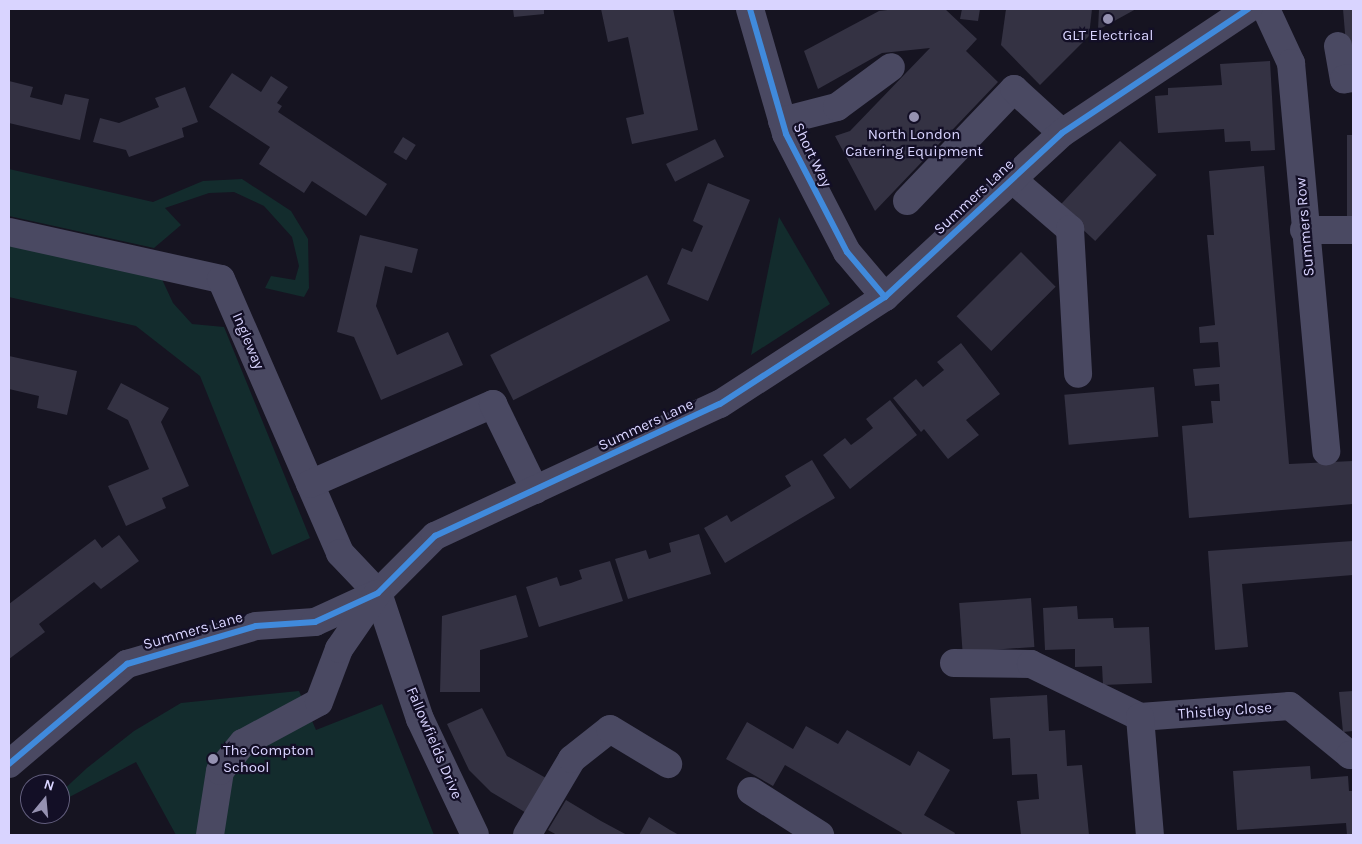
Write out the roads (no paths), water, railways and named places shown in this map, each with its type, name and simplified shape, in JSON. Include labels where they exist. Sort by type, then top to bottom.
[{"type":"street","name":"Short Way","points":[[750,9],[786,134],[846,252],[885,297]]},
{"type":"street","name":"Summers Lane","points":[[9,764],[127,664],[256,626],[315,622],[378,593],[435,536],[720,404],[885,297],[1062,133],[1248,9]]},
{"type":"street","name":"Summers Row","points":[[1266,9],[1291,64],[1304,230],[1326,451]]},
{"type":"street","points":[[1338,46],[1344,79],[1353,78]]},
{"type":"street","points":[[782,122],[837,107],[891,68]]},
{"type":"street","points":[[907,201],[1014,90],[1062,133]]},
{"type":"street","points":[[1012,179],[1070,229],[1078,374]]},
{"type":"street","points":[[1304,230],[1353,230]]},
{"type":"street","name":"Ingleway","points":[[9,232],[221,279],[340,553],[378,593]]},
{"type":"street","points":[[310,484],[493,404],[535,490]]},
{"type":"street","points":[[210,835],[220,771],[243,743],[320,702],[339,649],[378,593]]},
{"type":"street","name":"Fallowfields Drive","points":[[378,593],[420,718],[475,835]]},
{"type":"street","points":[[954,663],[1031,664],[1140,717],[1150,835]]},
{"type":"street","name":"Thistley Close","points":[[1140,717],[1290,706],[1350,755],[1353,755]]},
{"type":"street","points":[[527,835],[572,759],[610,729],[668,764]]},
{"type":"street","points":[[752,791],[820,835]]},
{"type":"place","name":"GLT Electrical","points":[[1108,19]]},
{"type":"place","name":"North London Catering Equipment","points":[[914,117]]},
{"type":"place","name":"The Compton School","points":[[213,759]]}]
